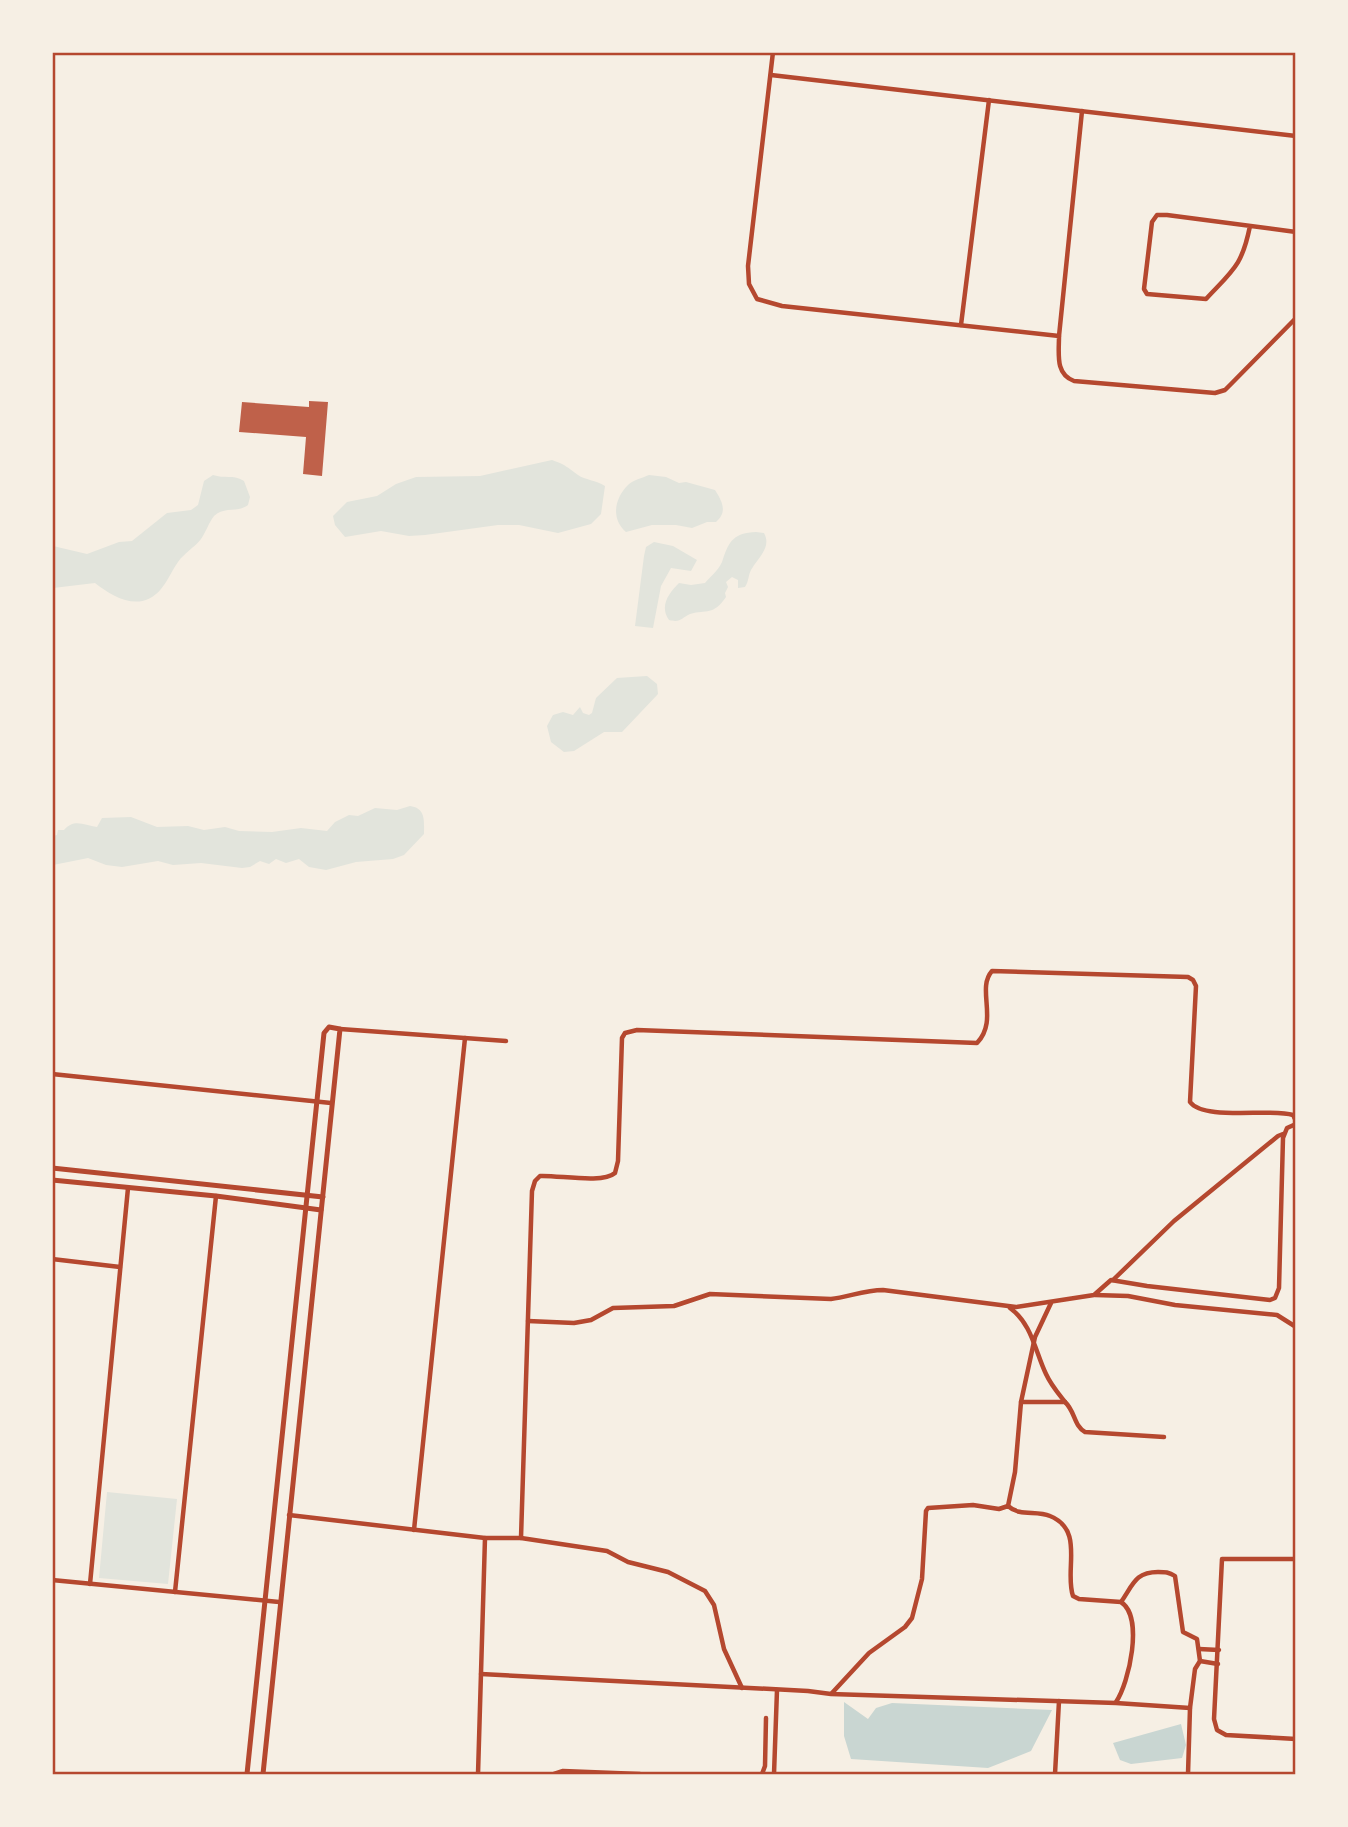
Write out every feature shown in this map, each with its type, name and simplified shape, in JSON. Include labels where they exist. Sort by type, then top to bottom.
[{"type":"street","points":[[773,52],[748,266],[749,284],[757,299],[782,306],[1059,336]]},
{"type":"street","points":[[771,75],[1296,136]]},
{"type":"street","points":[[961,326],[989,100]]},
{"type":"street","points":[[1082,111],[1059,336],[1060,370],[1066,378],[1074,381],[1215,393],[1225,390],[1296,318]]},
{"type":"street","points":[[1250,226],[1239,264],[1206,299],[1147,294],[1144,289],[1152,222],[1157,215],[1250,226],[1296,232]]},
{"type":"street","points":[[521,1538],[532,1201],[535,1181],[540,1176],[597,1178],[607,1177],[615,1172],[618,1161],[622,1038],[625,1032],[637,1030],[977,1043],[986,1030],[987,980],[992,971],[1193,980],[1196,986],[1190,1102],[1199,1109],[1224,1112],[1281,1112],[1293,1115],[1296,1122],[1174,1221],[1094,1295]]},
{"type":"street","points":[[247,1774],[324,1033],[329,1027],[506,1041]]},
{"type":"street","points":[[262,1774],[340,1029]]},
{"type":"street","points":[[414,1530],[465,1038]]},
{"type":"street","points":[[52,1074],[331,1103]]},
{"type":"street","points":[[1113,1280],[1225,1295],[1275,1298],[1279,1288],[1283,1134]]},
{"type":"street","points":[[52,1168],[323,1197]]},
{"type":"street","points":[[52,1180],[216,1196],[321,1210]]},
{"type":"street","points":[[90,1584],[128,1188]]},
{"type":"street","points":[[176,1592],[216,1196]]},
{"type":"street","points":[[52,1259],[120,1267]]},
{"type":"street","points":[[528,1321],[574,1323],[591,1320],[613,1308],[674,1306],[710,1294],[831,1299],[883,1290],[1007,1306],[1094,1295],[1137,1297],[1277,1315],[1296,1327]]},
{"type":"street","points":[[1008,1506],[1015,1472],[1021,1402],[1034,1341],[1052,1302]]},
{"type":"street","points":[[1007,1306],[1020,1316],[1034,1341],[1045,1372],[1072,1409],[1079,1427],[1085,1432],[1164,1437]]},
{"type":"street","points":[[1021,1402],[1065,1402]]},
{"type":"street","points":[[831,1694],[869,1653],[912,1618],[922,1579],[928,1508],[973,1505],[999,1509],[1008,1506]]},
{"type":"street","points":[[1008,1506],[1018,1513],[1051,1516],[1066,1529],[1072,1546],[1071,1583],[1075,1598],[1121,1602],[1129,1611],[1132,1629],[1128,1678],[1116,1703]]},
{"type":"street","points":[[288,1515],[485,1538],[521,1538],[607,1550],[628,1562],[668,1572],[705,1591],[714,1605],[724,1649],[742,1688]]},
{"type":"street","points":[[478,1774],[485,1538]]},
{"type":"street","points":[[1296,1559],[1222,1559],[1214,1719],[1217,1730],[1226,1735],[1296,1739]]},
{"type":"street","points":[[1121,1602],[1144,1572],[1171,1573],[1176,1580],[1183,1632],[1198,1639],[1200,1661],[1195,1669],[1190,1708],[1188,1774]]},
{"type":"street","points":[[52,1580],[279,1602]]},
{"type":"street","points":[[1199,1649],[1219,1650]]},
{"type":"street","points":[[1200,1661],[1218,1664]]},
{"type":"street","points":[[481,1674],[831,1694],[1116,1703],[1190,1708]]},
{"type":"street","points":[[774,1774],[777,1690]]},
{"type":"street","points":[[1055,1774],[1059,1701]]},
{"type":"street","points":[[762,1774],[765,1766],[766,1718]]},
{"type":"street","points":[[554,1774],[562,1771],[640,1774]]},
{"type":"shaded area","points":[[552,460],[581,477],[605,486],[601,514],[591,524],[558,533],[519,525],[498,525],[425,535],[409,536],[381,531],[345,537],[335,525],[333,516],[347,502],[377,496],[396,484],[416,477],[480,476]]},
{"type":"shaded area","points":[[213,475],[244,481],[250,497],[248,505],[222,511],[214,516],[201,539],[180,559],[163,586],[153,596],[136,602],[128,601],[95,583],[53,588],[53,546],[87,554],[119,542],[132,541],[167,513],[191,510],[198,505],[204,481]]},
{"type":"shaded area","points":[[649,475],[715,490],[723,506],[720,518],[716,522],[707,522],[692,528],[652,525],[626,532],[616,515],[617,503],[630,483]]},
{"type":"shaded area","points":[[764,533],[765,548],[751,570],[745,587],[738,588],[738,580],[732,577],[726,582],[726,597],[717,607],[690,614],[679,620],[669,620],[665,605],[679,583],[705,583],[716,572],[728,547],[737,536]]},
{"type":"shaded area","points":[[654,542],[673,546],[697,560],[691,571],[671,568],[661,586],[653,628],[635,626],[646,547]]},
{"type":"shaded area","points":[[647,676],[657,684],[658,694],[622,732],[604,732],[574,751],[564,752],[551,742],[547,726],[553,715],[563,712],[573,715],[580,707],[583,713],[589,715],[596,698],[617,678]]},
{"type":"shaded area","points":[[410,806],[421,812],[424,834],[404,855],[393,859],[356,862],[326,870],[309,867],[299,859],[286,863],[276,859],[269,864],[260,861],[242,868],[201,863],[173,865],[158,861],[122,867],[106,865],[88,858],[53,865],[53,836],[57,835],[58,830],[64,830],[75,823],[97,827],[102,818],[131,817],[157,827],[188,826],[204,830],[225,827],[239,831],[272,832],[301,828],[327,831],[335,822],[349,815],[358,816],[375,808],[397,810]]},
{"type":"shaded area","points":[[107,1492],[177,1499],[168,1584],[99,1578]]},
{"type":"shaded area","points":[[844,1702],[868,1719],[876,1708],[892,1703],[1052,1710],[1031,1751],[988,1768],[851,1759],[844,1736]]},
{"type":"shaded area","points":[[1181,1724],[1186,1745],[1182,1758],[1131,1764],[1120,1760],[1113,1743]]},
{"type":"building","points":[[309,401],[328,402],[322,476],[303,474],[306,437],[239,432],[242,402],[309,407]]}]
